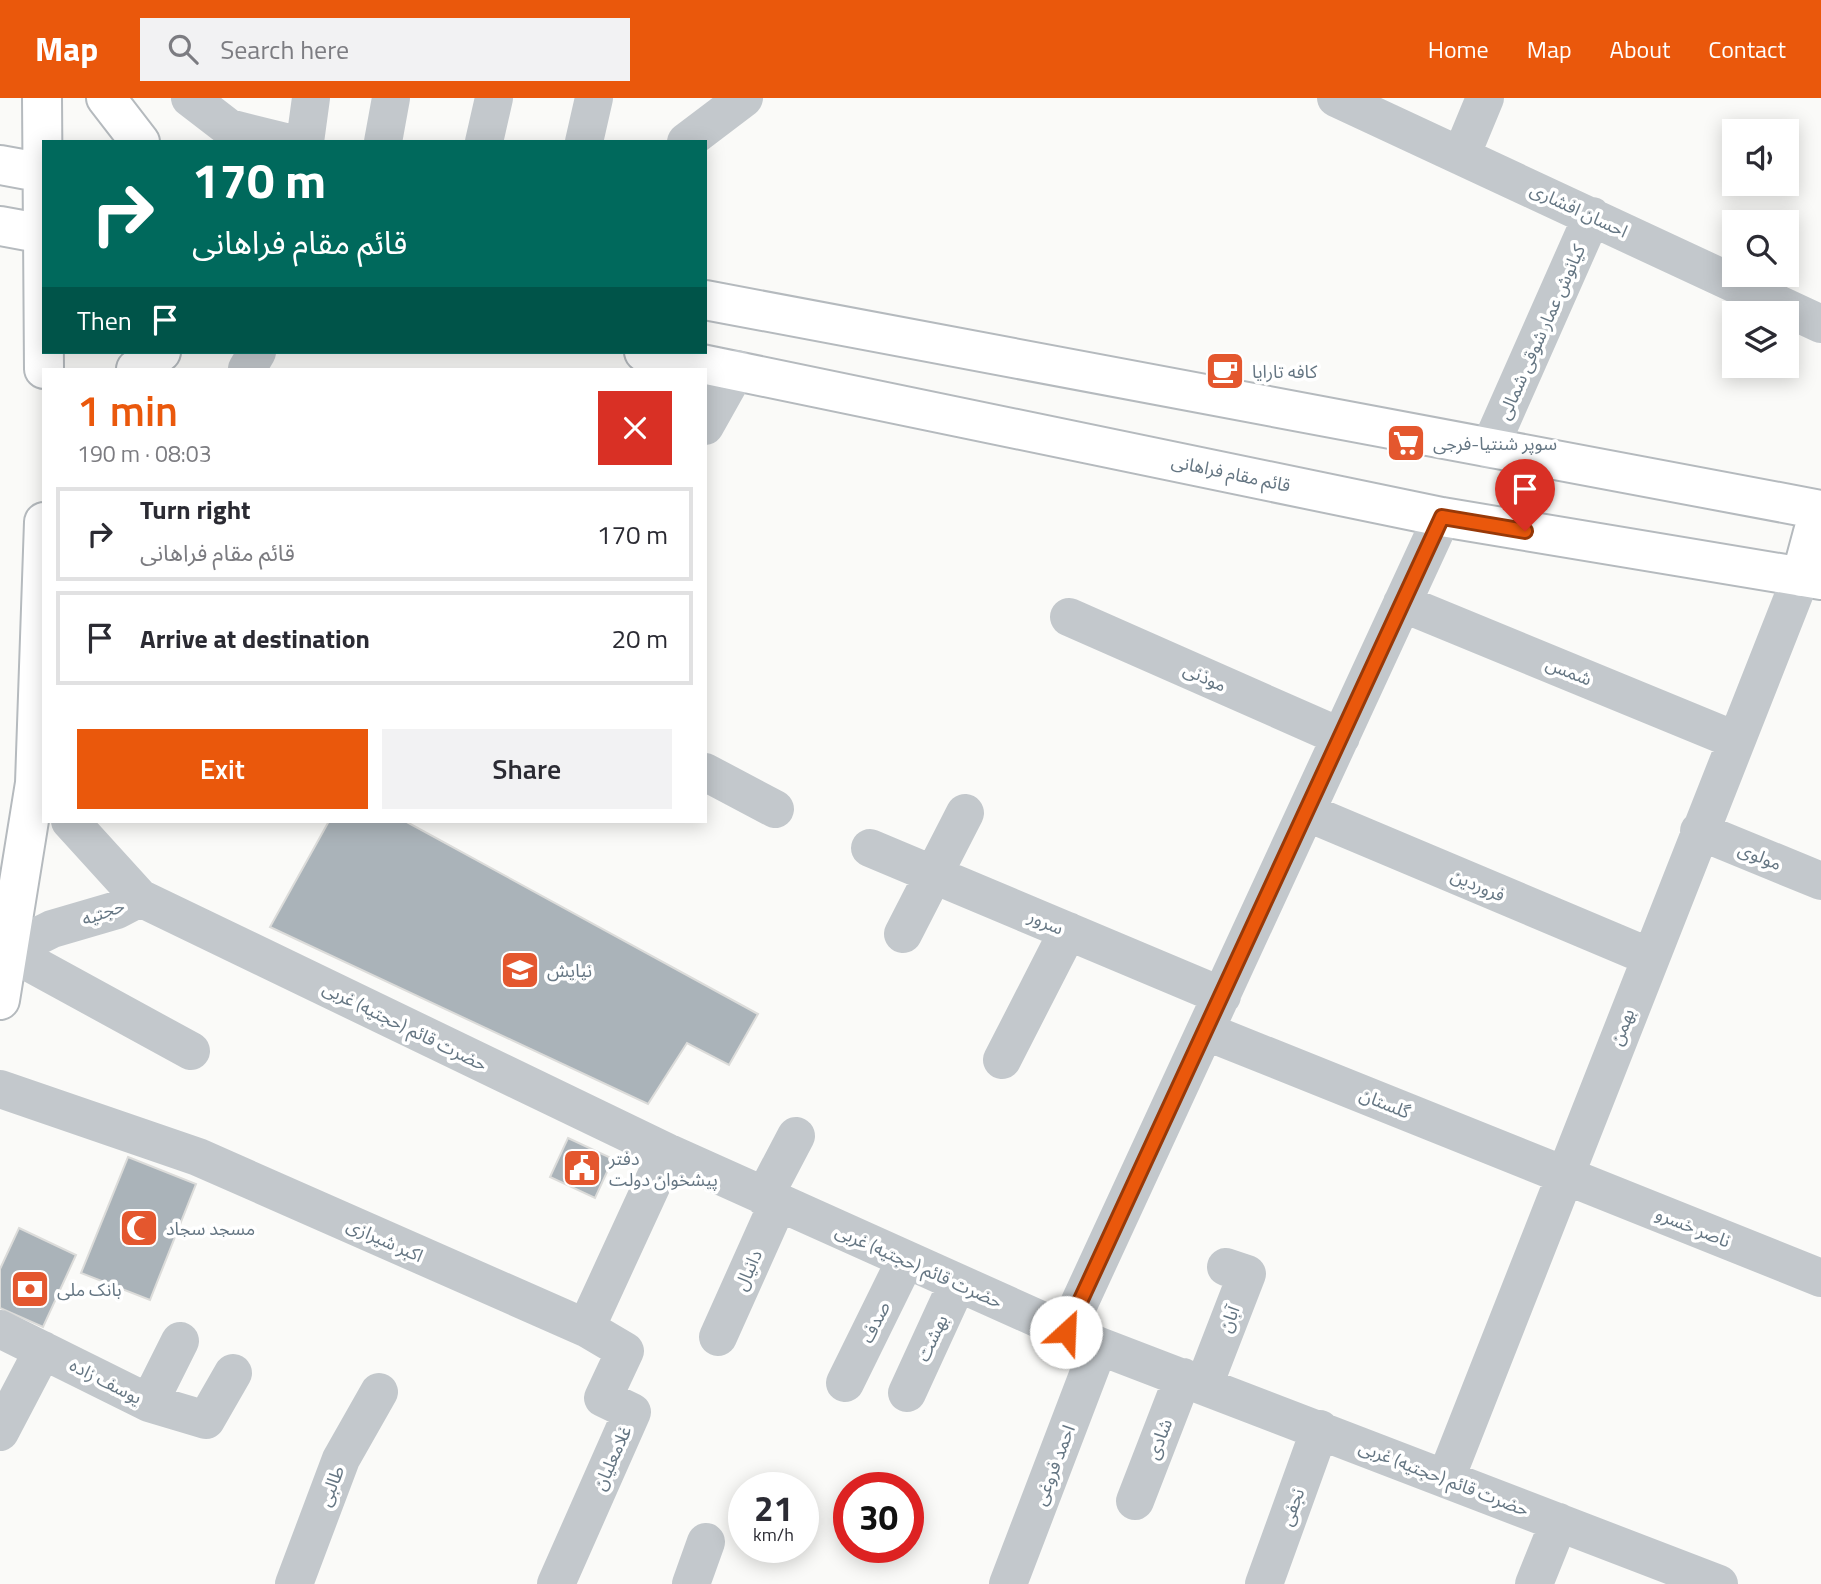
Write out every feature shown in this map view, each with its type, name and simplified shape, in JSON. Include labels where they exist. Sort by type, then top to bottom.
[{"type":"main road","points":[[42,98],[43,140]]},
{"type":"main road","points":[[106,98],[138,140]]},
{"type":"main road","points":[[0,165],[42,173]]},
{"type":"main road","points":[[0,226],[42,234]]},
{"type":"main road","points":[[707,300],[1489,449],[1820,508],[1811,579]]},
{"type":"main road","points":[[137,368],[158,354]]},
{"type":"main road","name":"قائم مقام فراهانی","points":[[655,354],[1442,517],[1811,579]]},
{"type":"main road","points":[[0,1000],[40,787],[42,654]]},
{"type":"street","points":[[190,98],[229,128],[277,140]]},
{"type":"street","points":[[305,140],[312,98]]},
{"type":"street","points":[[383,140],[391,98]]},
{"type":"street","points":[[484,140],[494,98]]},
{"type":"street","points":[[584,140],[594,98]]},
{"type":"street","points":[[689,140],[744,98]]},
{"type":"street","name":"احسان افشاری","points":[[1336,98],[1821,324]]},
{"type":"street","points":[[1461,156],[1485,98]]},
{"type":"street","name":"کیانوش عمار شوقی شمالی","points":[[1489,449],[1592,216]]},
{"type":"street","points":[[707,422],[737,369]]},
{"type":"street","name":"احمد فروغی","points":[[1008,1584],[1083,1339],[1205,1031],[1442,517]]},
{"type":"street","name":"بهمن","points":[[1446,1478],[1735,740],[1811,579]]},
{"type":"street","name":"شمس","points":[[1402,603],[1735,740]]},
{"type":"street","name":"موذنی","points":[[1069,617],[1341,737]]},
{"type":"street","points":[[707,773],[775,810]]},
{"type":"street","name":"فروردین","points":[[1306,812],[1650,957]]},
{"type":"street","points":[[903,934],[965,813]]},
{"type":"street","name":"حجتیه","points":[[8,951],[52,929],[117,910],[140,898],[72,823]]},
{"type":"street","name":"مولوی","points":[[1699,831],[1821,881]]},
{"type":"street","name":"سرور","points":[[870,848],[1222,996]]},
{"type":"street","name":"حضرت قائم (حجتیه) غربی","points":[[140,898],[667,1152],[1083,1339],[1559,1522],[1671,1575],[1719,1584]]},
{"type":"street","points":[[1002,1060],[1068,931]]},
{"type":"street","points":[[8,951],[191,1051]]},
{"type":"street","name":"گلستان","points":[[1205,1031],[1564,1175]]},
{"type":"street","name":"اکبر شیرازی","points":[[0,1089],[198,1157],[586,1328]]},
{"type":"street","name":"دانیال","points":[[718,1337],[796,1136]]},
{"type":"street","points":[[586,1328],[667,1152]]},
{"type":"street","name":"ناصر خسرو","points":[[1564,1175],[1821,1278]]},
{"type":"street","name":"صدف","points":[[845,1383],[905,1261]]},
{"type":"street","name":"آبان","points":[[1193,1381],[1247,1274],[1226,1267]]},
{"type":"street","name":"بهشت","points":[[907,1393],[957,1284]]},
{"type":"street","name":"غلامعلیان","points":[[556,1584],[632,1412],[603,1398],[625,1351],[586,1328]]},
{"type":"street","name":"یوسف زاده","points":[[0,1329],[149,1403],[180,1341]]},
{"type":"street","points":[[0,1433],[43,1350]]},
{"type":"street","points":[[149,1403],[206,1420],[233,1373]]},
{"type":"street","name":"شادی","points":[[1135,1501],[1193,1381]]},
{"type":"street","name":"طالبی","points":[[293,1584],[341,1459],[379,1392]]},
{"type":"street","name":"نجفی","points":[[1264,1584],[1320,1429]]},
{"type":"street","points":[[1534,1584],[1559,1522]]},
{"type":"street","points":[[691,1584],[706,1542]]},
{"type":"building","name":"نیایش","points":[[328,823],[409,823],[758,1014],[729,1065],[687,1043],[648,1104],[270,927]]},
{"type":"building","name":"دفتر پیشخوان دولت","points":[[568,1138],[613,1159],[595,1198],[550,1177]]},
{"type":"building","name":"مسجد سجاد","points":[[128,1157],[196,1184],[150,1300],[81,1273]]},
{"type":"building","name":"بانک ملی","points":[[19,1228],[76,1255],[43,1327],[0,1308],[0,1269]]},
{"type":"place","name":"کافه تارایا","points":[[1225,371]]},
{"type":"place","name":"سوپر شنتیا-فرجی","points":[[1406,443]]},
{"type":"place","name":"نیایش","points":[[520,970]]},
{"type":"place","name":"دفتر پیشخوان دولت","points":[[582,1168]]},
{"type":"place","name":"مسجد سجاد","points":[[139,1228]]},
{"type":"place","name":"بانک ملی","points":[[30,1289]]},
{"type":"route","points":[[1066,1332],[1442,517],[1525,531]]}]
